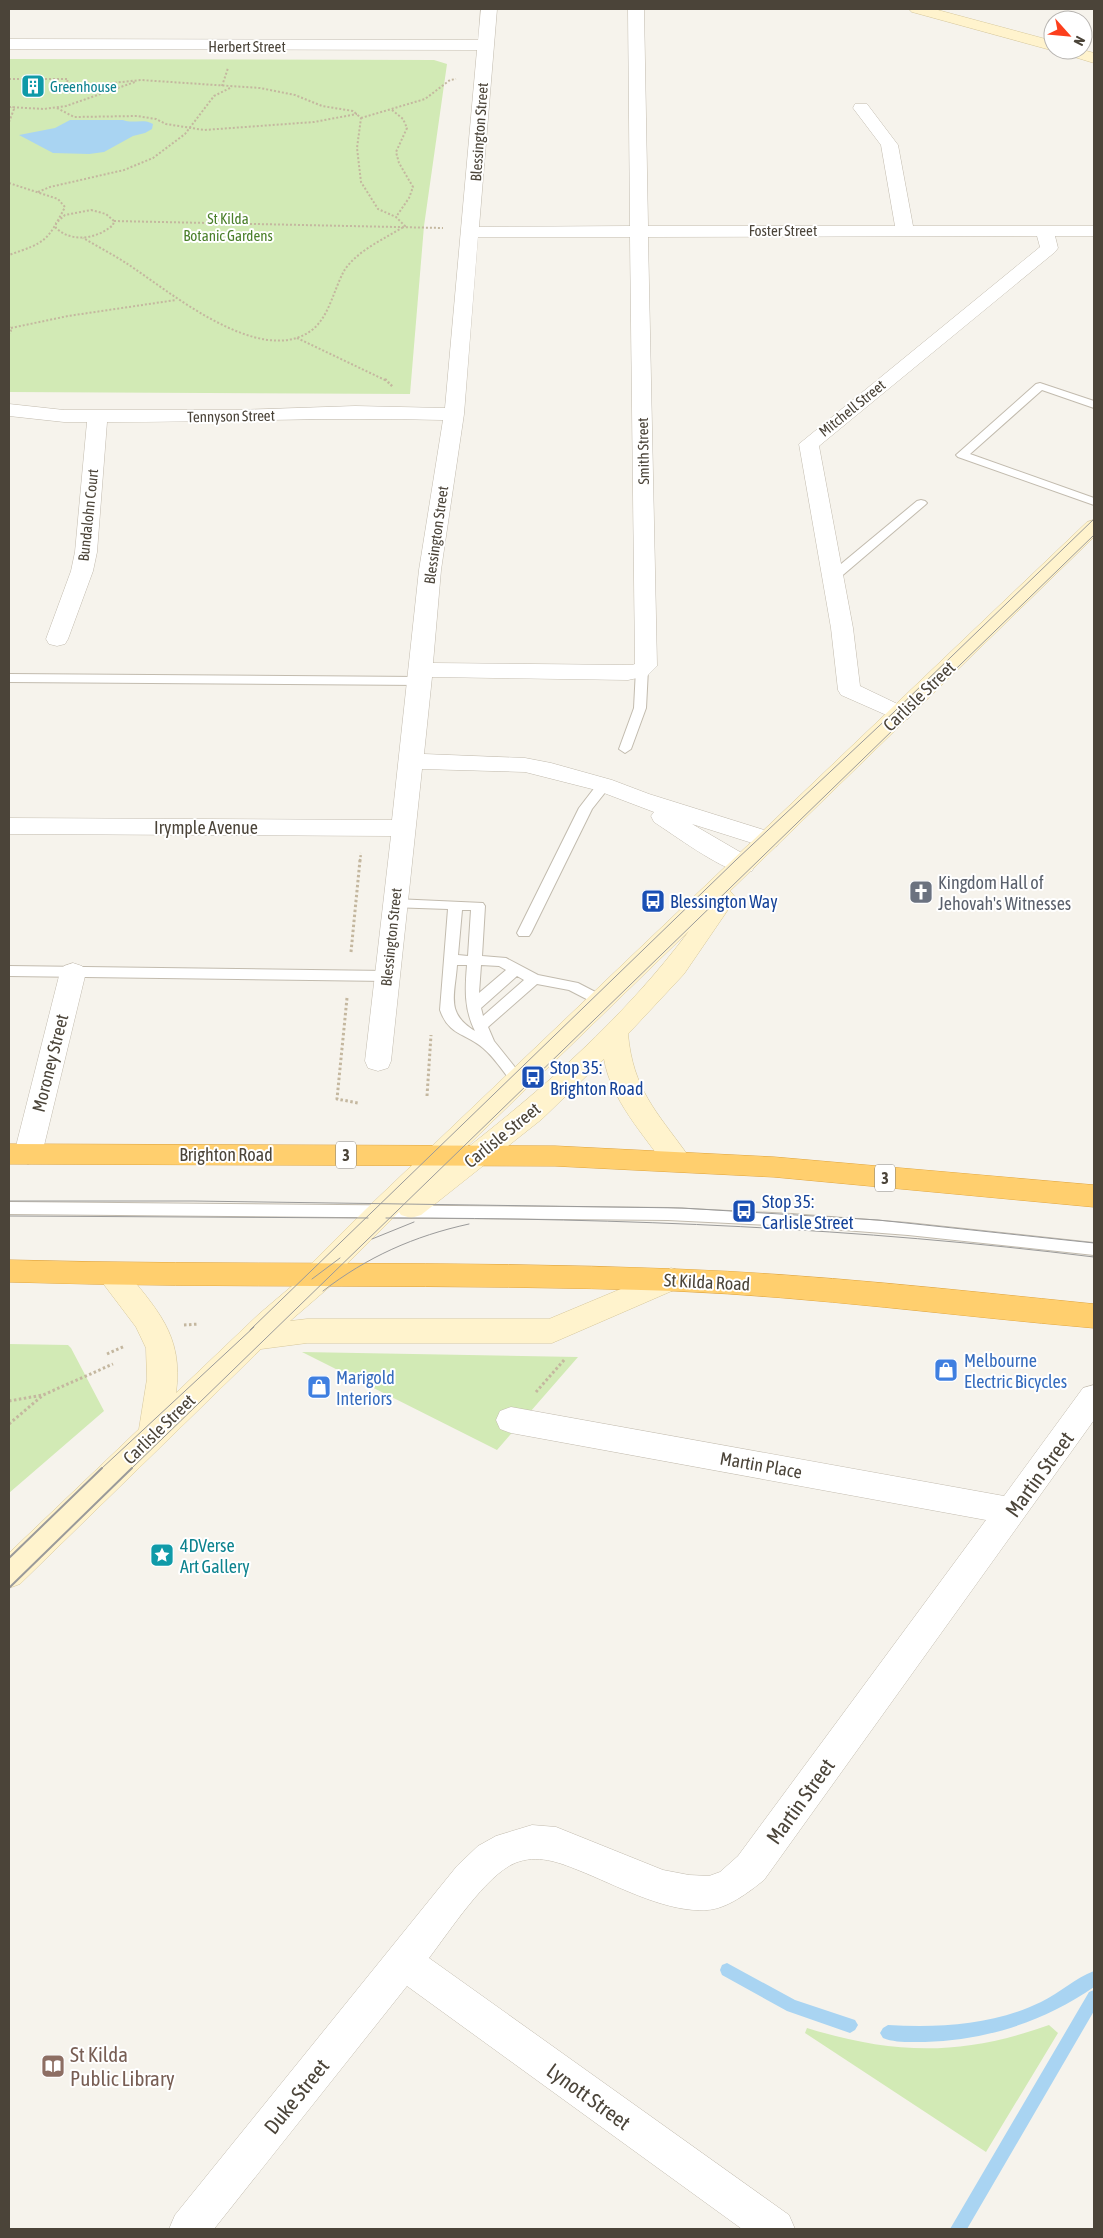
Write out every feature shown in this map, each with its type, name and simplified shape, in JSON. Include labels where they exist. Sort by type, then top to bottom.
[{"type":"highway","name":"Brighton Road","points":[[18,1154],[443,1156]]},
{"type":"highway","name":"3","points":[[443,1156],[555,1156],[677,1161],[774,1167],[1094,1196]]},
{"type":"highway","points":[[9,1271],[317,1279]]},
{"type":"highway","name":"St Kilda Road","points":[[317,1279],[671,1280],[872,1292],[1094,1316]]},
{"type":"main road","points":[[917,9],[1043,40]]},
{"type":"main road","name":"Carlisle Street","points":[[9,1574],[253,1338],[394,1211],[443,1156],[600,1001],[1094,526]]},
{"type":"main road","name":"Carlisle Street","points":[[394,1211],[478,1156],[532,1112],[615,1032],[689,951],[743,865]]},
{"type":"main road","points":[[615,1032],[619,1067],[624,1078],[636,1101],[677,1161]]},
{"type":"main road","points":[[112,1274],[147,1320],[161,1347],[162,1382],[153,1436]]},
{"type":"main road","points":[[253,1338],[307,1331],[552,1331],[671,1280]]},
{"type":"street","name":"Blessington Street","points":[[378,1061],[421,675],[430,570],[454,414],[472,232],[489,9]]},
{"type":"street","name":"Smith Street","points":[[636,9],[646,636],[646,666],[642,669]]},
{"type":"street","name":"Herbert Street","points":[[9,44],[486,45]]},
{"type":"street","points":[[861,108],[889,145],[905,230]]},
{"type":"street","name":"Mitchell Street","points":[[900,714],[849,690],[842,628],[809,444],[1049,248],[1044,230]]},
{"type":"street","name":"Foster Street","points":[[472,232],[1094,230]]},
{"type":"street","name":"Tennyson Street","points":[[9,410],[57,416],[266,416],[354,412],[454,414]]},
{"type":"street","name":"Bundalohn Court","points":[[57,639],[82,571],[86,552],[97,416]]},
{"type":"street","points":[[421,675],[628,673],[642,669]]},
{"type":"street","points":[[410,761],[525,765],[572,775],[768,840]]},
{"type":"street","points":[[640,799],[702,842],[743,865]]},
{"type":"street","name":"Irymple Avenue","points":[[9,826],[403,828]]},
{"type":"street","name":"Moroney Street","points":[[18,1154],[73,972]]},
{"type":"street","name":"Martin Street","points":[[404,1962],[470,1878],[491,1858],[508,1848],[532,1842],[556,1844],[663,1887],[709,1893],[732,1884],[751,1868],[1094,1397]]},
{"type":"street","name":"Martin Place","points":[[511,1420],[1012,1511]]},
{"type":"street","name":"Duke Street","points":[[189,2229],[404,1962]]},
{"type":"street","name":"Lynott Street","points":[[404,1962],[775,2229]]},
{"type":"lane","points":[[1094,405],[1040,386],[962,455],[1094,502]]},
{"type":"lane","points":[[833,577],[921,503]]},
{"type":"lane","points":[[624,749],[640,708],[642,669]]},
{"type":"lane","points":[[9,678],[421,675]]},
{"type":"lane","points":[[524,933],[586,808],[604,785]]},
{"type":"lane","points":[[395,904],[478,906],[472,997],[476,1018],[488,1044],[519,1081]]},
{"type":"lane","points":[[455,905],[447,1010],[449,1019],[457,1026],[488,1044]]},
{"type":"lane","points":[[451,960],[501,961],[534,979],[573,986],[600,1001]]},
{"type":"lane","points":[[474,1006],[516,969]]},
{"type":"lane","points":[[9,971],[387,976]]},
{"type":"lane","points":[[480,1026],[534,979]]},
{"type":"lane","points":[[9,1208],[668,1214],[908,1228],[1094,1249]]},
{"type":"path","points":[[361,118],[425,99],[450,80],[483,73]]},
{"type":"path","points":[[9,79],[68,79],[64,91]]},
{"type":"path","points":[[56,92],[81,92],[112,83],[140,80],[260,88],[295,95],[322,106],[354,111],[361,118]]},
{"type":"path","points":[[9,107],[29,109],[57,108],[80,103],[140,80]]},
{"type":"path","points":[[38,192],[144,163],[182,138],[191,129],[199,118],[208,99],[221,91],[234,87]]},
{"type":"path","points":[[9,122],[14,109],[12,107]]},
{"type":"path","points":[[57,108],[74,117],[137,116],[191,129],[228,129],[314,122],[357,114]]},
{"type":"path","points":[[391,109],[403,120],[407,128],[396,144],[395,155],[413,187],[409,198],[396,217]]},
{"type":"path","points":[[361,118],[357,148],[357,164],[361,182],[378,209],[396,217],[405,226]]},
{"type":"path","points":[[9,183],[58,198],[66,207],[51,235],[42,242],[9,255]]},
{"type":"path","points":[[56,223],[65,215],[82,211],[106,214],[114,221],[438,227],[472,232]]},
{"type":"path","points":[[83,238],[109,230],[114,221]]},
{"type":"path","points":[[56,223],[56,228],[65,235],[83,238],[125,262],[177,300],[224,326],[269,342],[296,338],[312,331],[320,322],[345,270],[354,259],[405,226]]},
{"type":"path","points":[[9,334],[10,327],[68,316],[177,300]]},
{"type":"path","points":[[296,338],[388,381],[397,392],[406,398],[395,413]]},
{"type":"path","points":[[511,1420],[568,1355]]},
{"type":"path","points":[[9,1401],[43,1395],[114,1364]]},
{"type":"path","points":[[9,1424],[43,1395]]},
{"type":"green space","name":"St Kilda Botanic Gardens","points":[[9,59],[434,60],[447,64],[424,226],[410,394],[9,392]]},
{"type":"green space","points":[[9,1344],[68,1345],[104,1411],[9,1493]]},
{"type":"green space","points":[[302,1352],[578,1357],[497,1450]]},
{"type":"green space","points":[[1049,2025],[1058,2033],[986,2152],[805,2033],[807,2028],[870,2043],[928,2048],[957,2047],[987,2042]]},
{"type":"water","points":[[70,120],[146,121],[153,124],[152,129],[145,133],[133,136],[104,152],[89,154],[53,153],[19,135],[55,128]]},
{"type":"waterway","points":[[727,1970],[792,2006],[850,2025]]},
{"type":"waterway","points":[[888,2033],[944,2034],[971,2031],[997,2025],[1022,2018],[1046,2007],[1071,1994],[1094,1978]]},
{"type":"waterway","points":[[958,2229],[1094,1997]]},
{"type":"tram line","points":[[381,1204],[736,860],[894,712],[1094,519]]},
{"type":"tram line","points":[[404,1204],[1094,535]]},
{"type":"tram line","points":[[9,1201],[381,1204]]},
{"type":"tram line","points":[[366,1218],[381,1204]]},
{"type":"tram line","points":[[381,1204],[404,1204]]},
{"type":"tram line","points":[[390,1218],[404,1204]]},
{"type":"tram line","points":[[404,1204],[682,1208],[878,1220],[1094,1243]]},
{"type":"tram line","points":[[9,1216],[366,1218]]},
{"type":"tram line","points":[[250,1330],[366,1218]]},
{"type":"tram line","points":[[131,1469],[390,1218]]},
{"type":"tram line","points":[[390,1218],[564,1220],[741,1227],[918,1239],[1094,1257]]},
{"type":"tram line","points":[[372,1239],[414,1222]]},
{"type":"tram line","points":[[323,1291],[357,1268],[392,1249],[429,1235],[469,1224]]},
{"type":"tram line","points":[[312,1279],[340,1258]]},
{"type":"tram line","points":[[101,1469],[254,1327]]},
{"type":"tram line","points":[[9,1558],[102,1468]]},
{"type":"tram line","points":[[9,1588],[132,1468]]},
{"type":"place","name":"Greenhouse","points":[[33,86]]},
{"type":"place","name":"Kingdom Hall of Jehovah's Witnesses","points":[[921,892]]},
{"type":"place","name":"Blessington Way","points":[[653,901]]},
{"type":"place","name":"Stop 35: Brighton Road","points":[[533,1077]]},
{"type":"place","name":"Stop 35: Carlisle Street","points":[[744,1211]]},
{"type":"place","name":"Melbourne Electric Bicycles","points":[[946,1370]]},
{"type":"place","name":"Marigold Interiors","points":[[319,1387]]},
{"type":"place","name":"4DVerse Art Gallery","points":[[162,1555]]},
{"type":"place","name":"St Kilda Public Library","points":[[53,2066]]}]
